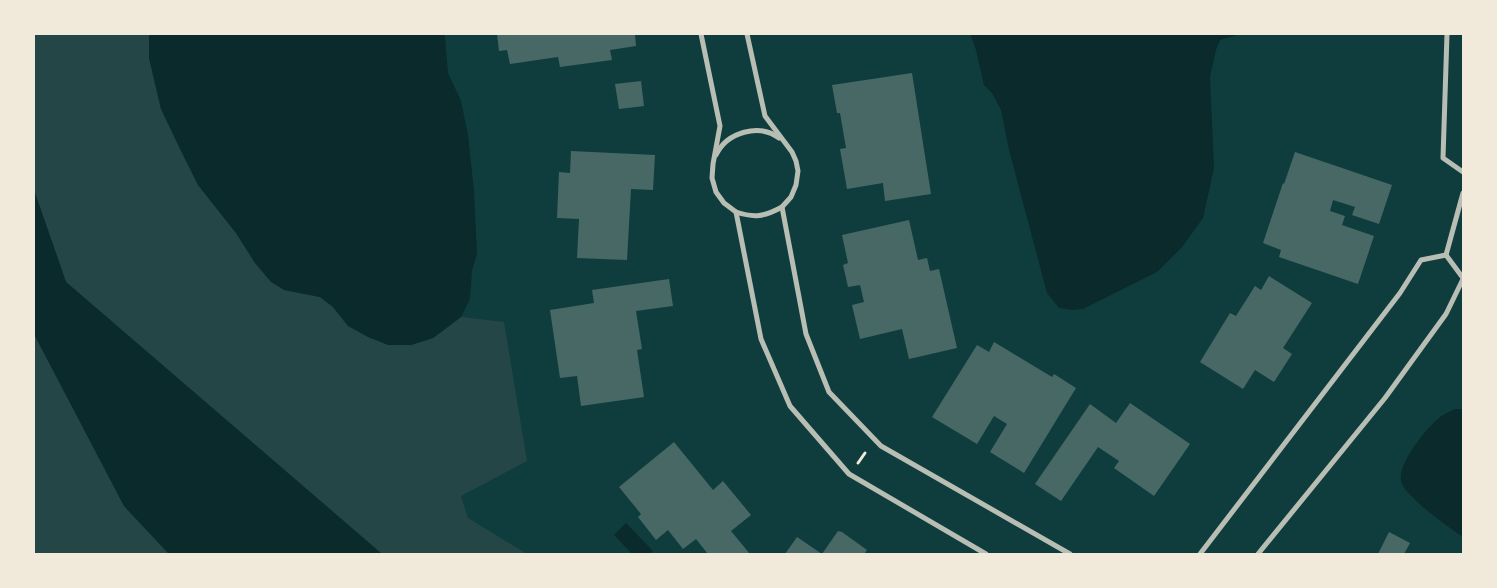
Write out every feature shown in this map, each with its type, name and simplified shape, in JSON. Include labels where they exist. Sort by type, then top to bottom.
[{"type":"street","points":[[701,34],[720,126],[712,164],[712,178],[716,192],[724,203],[736,212],[747,216],[759,216],[771,213],[782,207],[790,198],[796,185],[798,171],[792,152],[765,116],[747,34]]},
{"type":"street","points":[[1447,34],[1443,158],[1463,172]]},
{"type":"street","points":[[712,164],[717,152],[725,142],[737,134],[763,131],[776,136],[786,144]]},
{"type":"street","points":[[1446,255],[1461,212],[1463,193]]},
{"type":"street","points":[[782,207],[806,334],[829,392],[882,446],[1070,554]]},
{"type":"street","points":[[736,212],[761,339],[790,406],[848,474],[986,554]]},
{"type":"street","points":[[1258,554],[1385,398],[1446,314],[1463,278],[1446,255]]},
{"type":"street","points":[[1200,554],[1400,293],[1421,260],[1446,255]]},
{"type":"path","points":[[856,466],[865,453]]},
{"type":"shaded area","points":[[34,34],[149,34],[149,58],[161,109],[198,185],[236,233],[255,263],[284,290],[320,297],[333,307],[348,326],[411,345],[433,338],[461,317],[504,322],[527,461],[461,496],[468,518],[527,554],[382,554],[66,282],[34,190]]},
{"type":"shaded area","points":[[149,34],[444,34],[448,73],[461,101],[468,135],[474,191],[477,254],[472,270],[470,299],[461,317],[433,338],[411,345],[388,345],[348,326],[333,307],[320,297],[284,290],[271,282],[198,185],[182,153],[161,109],[149,58]]},
{"type":"shaded area","points":[[970,34],[1240,34],[1220,40],[1210,77],[1214,168],[1203,218],[1183,246],[1157,272],[1083,309],[1059,308],[1047,293],[1009,150],[1001,110],[992,93],[984,85],[976,50]]},
{"type":"shaded area","points":[[34,190],[66,282],[382,554],[169,554],[124,506],[34,334]]},
{"type":"shaded area","points":[[34,334],[124,506],[169,554],[34,554]]},
{"type":"shaded area","points":[[1455,409],[1463,409],[1463,537],[1420,505],[1406,490],[1402,484],[1401,477],[1407,459],[1419,439],[1440,417]]},
{"type":"shaded area","points":[[626,523],[653,551],[649,554],[632,554],[614,535]]},
{"type":"building","points":[[497,34],[635,34],[636,46],[610,50],[612,60],[560,67],[558,57],[510,64],[507,50],[499,51]]},
{"type":"building","points":[[912,73],[931,194],[885,201],[883,183],[847,189],[840,149],[846,148],[840,113],[837,113],[832,85]]},
{"type":"building","points":[[641,81],[644,106],[619,109],[615,84]]},
{"type":"building","points":[[571,151],[655,155],[653,190],[631,189],[627,260],[577,258],[579,219],[557,218],[559,172],[570,173]]},
{"type":"building","points":[[1295,152],[1392,185],[1379,224],[1352,215],[1355,207],[1333,200],[1330,211],[1345,216],[1342,225],[1374,236],[1358,284],[1279,257],[1281,250],[1263,243]]},
{"type":"building","points":[[909,220],[918,260],[927,258],[930,271],[939,269],[957,348],[909,359],[902,329],[860,339],[852,305],[864,302],[860,285],[848,287],[843,265],[848,263],[842,235]]},
{"type":"building","points":[[1269,276],[1312,303],[1283,348],[1292,354],[1274,382],[1255,370],[1243,389],[1200,362],[1230,313],[1236,316],[1255,286],[1261,290]]},
{"type":"building","points":[[669,279],[673,306],[636,311],[642,349],[637,350],[644,397],[581,406],[577,376],[560,378],[550,310],[594,303],[592,290]]},
{"type":"building","points":[[994,342],[1052,377],[1054,374],[1076,388],[1024,473],[990,452],[1007,424],[994,416],[977,444],[932,417],[977,345],[989,352]]},
{"type":"building","points":[[1130,403],[1190,444],[1154,496],[1114,468],[1119,461],[1098,447],[1061,501],[1035,484],[1090,404],[1116,423]]},
{"type":"building","points":[[674,442],[713,490],[723,481],[751,515],[731,531],[750,554],[708,554],[696,539],[683,549],[668,530],[656,540],[638,517],[641,514],[619,487]]},
{"type":"building","points":[[838,531],[867,550],[864,554],[822,554]]},
{"type":"building","points":[[1389,532],[1410,543],[1404,554],[1378,554]]},
{"type":"building","points":[[797,537],[822,554],[785,554]]}]
